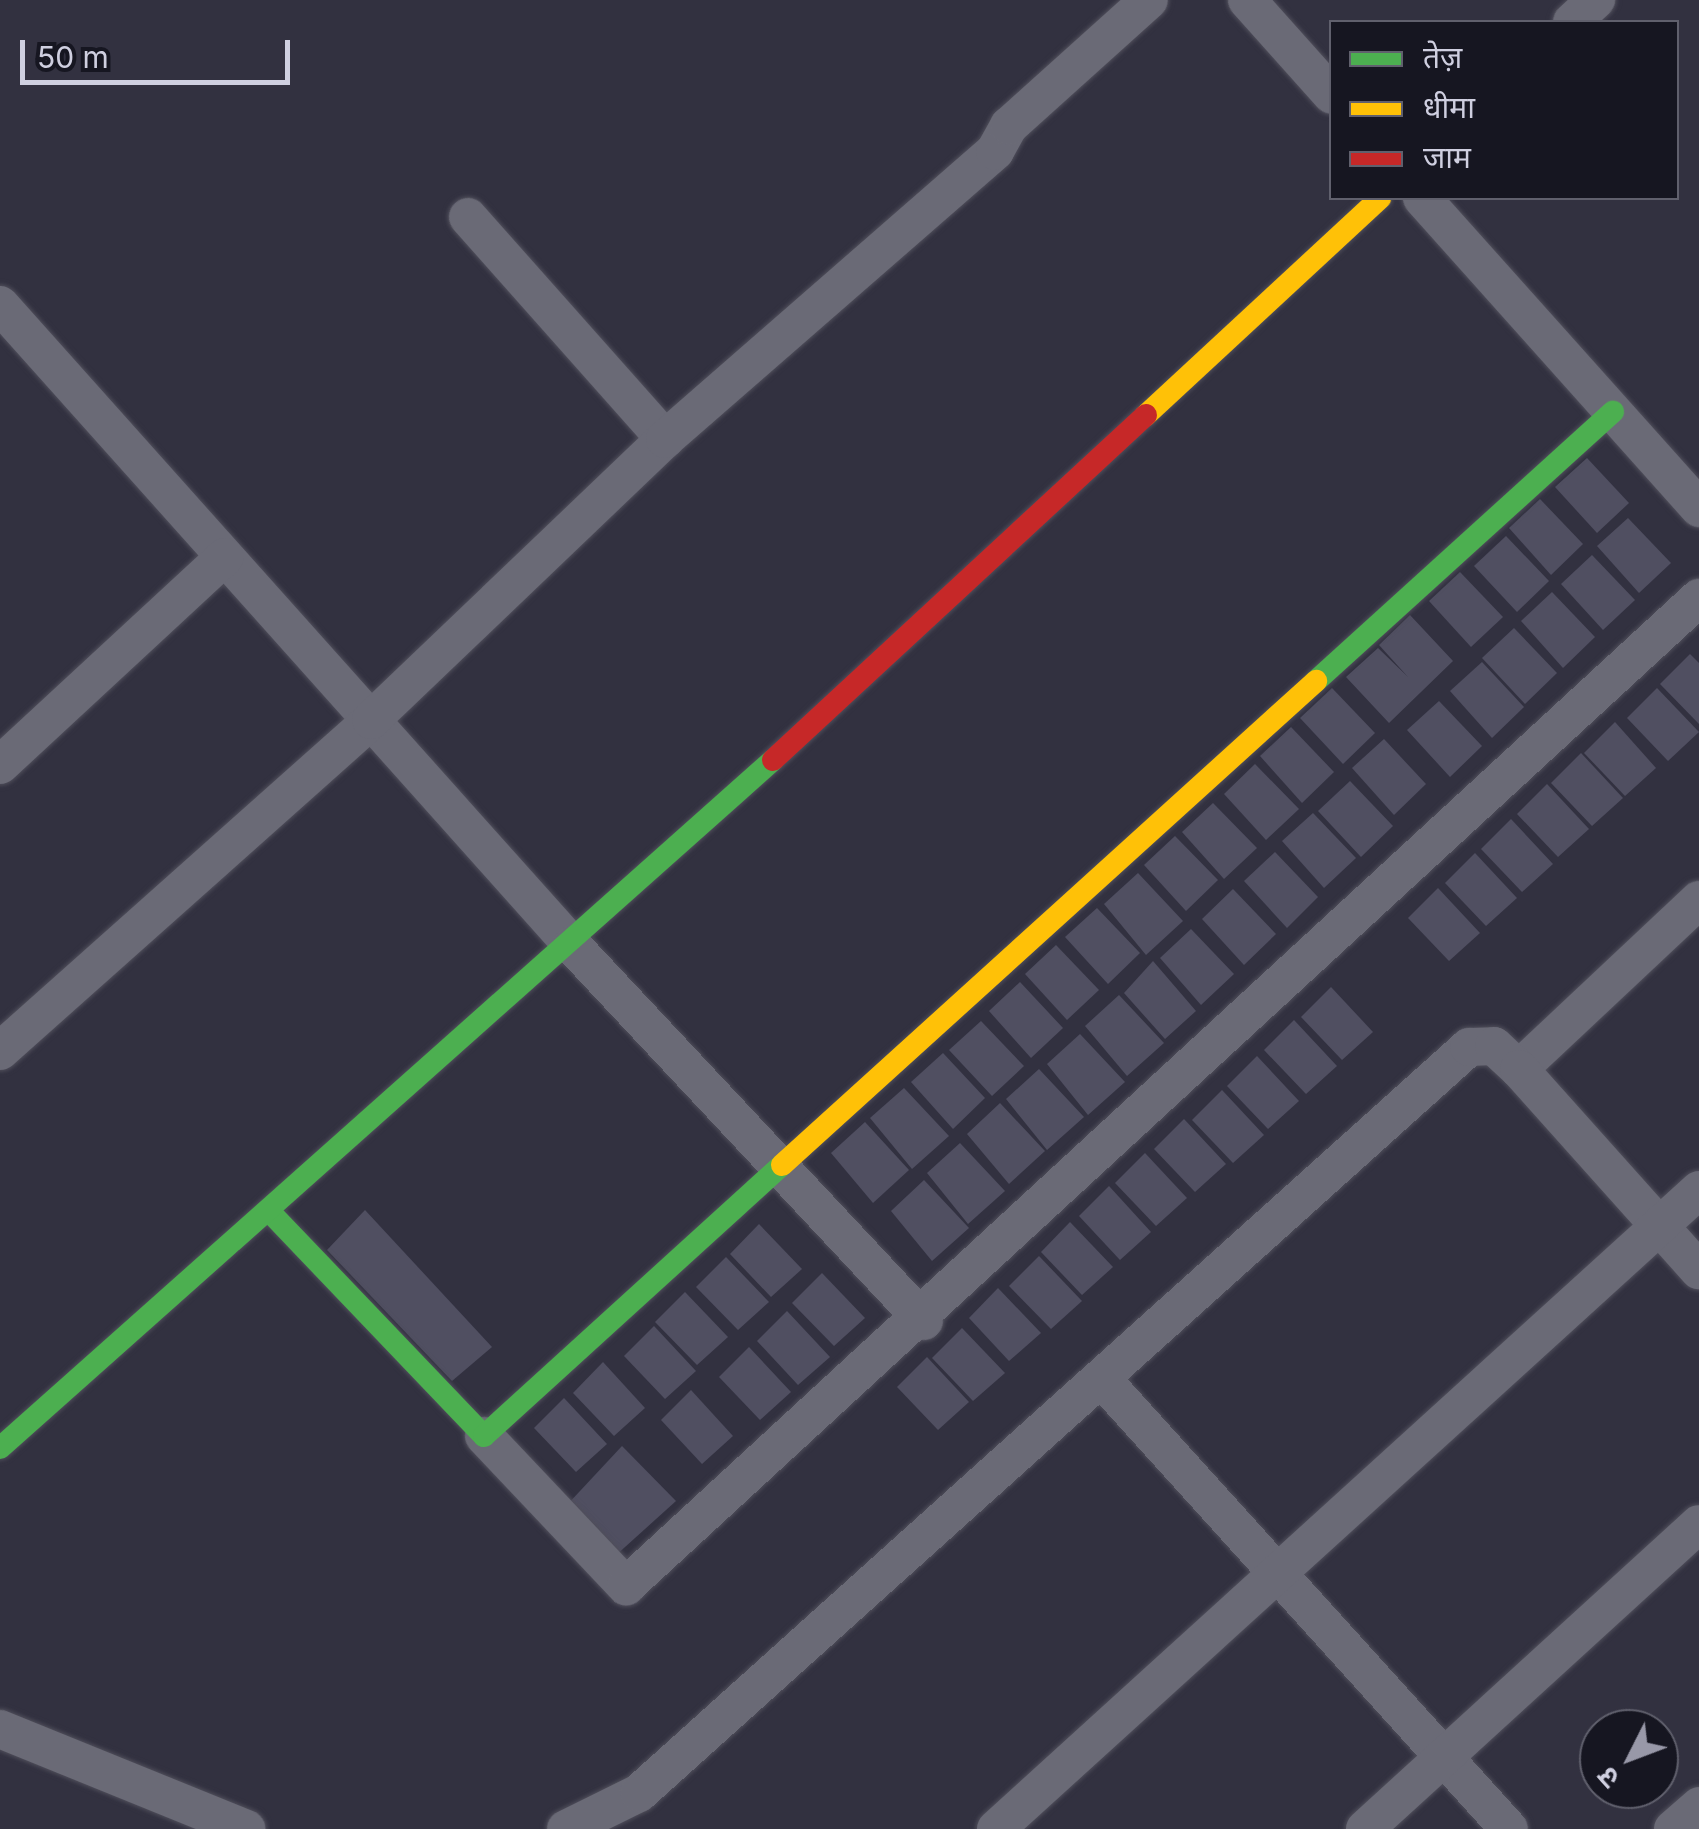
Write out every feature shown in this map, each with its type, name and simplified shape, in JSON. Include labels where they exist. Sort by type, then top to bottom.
[{"type":"street","points":[[0,1051],[371,720],[665,439],[995,151],[1009,126],[1149,0]]},
{"type":"street","points":[[1248,0],[1329,92]]},
{"type":"street","points":[[1574,20],[1596,0]]},
{"type":"street","points":[[0,1448],[572,945],[1378,200]]},
{"type":"street","points":[[1424,200],[1699,508]]},
{"type":"street","points":[[468,217],[665,439]]},
{"type":"street","points":[[0,305],[572,945],[924,1321]]},
{"type":"street","points":[[484,1436],[1613,412]]},
{"type":"street","points":[[0,765],[225,557]]},
{"type":"street","points":[[270,1211],[626,1586],[924,1321],[1699,598]]},
{"type":"street","points":[[1519,1069],[1699,900]]},
{"type":"street","points":[[566,1829],[635,1811],[1102,1378],[1470,1047],[1494,1046],[1519,1069],[1699,1270]]},
{"type":"street","points":[[996,1829],[1699,1190]]},
{"type":"street","points":[[1102,1378],[1509,1829]]},
{"type":"street","points":[[1365,1829],[1699,1524]]},
{"type":"street","points":[[0,1729],[246,1829]]},
{"type":"street","points":[[1674,1829],[1699,1806]]},
{"type":"building","points":[[1587,458],[1629,503],[1597,533],[1555,487]]},
{"type":"building","points":[[1540,499],[1583,544],[1551,575],[1509,528]]},
{"type":"building","points":[[1628,518],[1671,563],[1639,593],[1597,546]]},
{"type":"building","points":[[1506,536],[1549,581],[1517,612],[1474,566]]},
{"type":"building","points":[[1592,555],[1635,600],[1603,630],[1561,584]]},
{"type":"building","points":[[1460,572],[1503,617],[1471,647],[1429,601]]},
{"type":"building","points":[[1552,592],[1595,637],[1563,668],[1521,621]]},
{"type":"building","points":[[1410,615],[1453,661],[1389,723],[1346,677],[1378,648],[1408,677],[1379,645]]},
{"type":"building","points":[[1514,628],[1557,673],[1525,704],[1482,658]]},
{"type":"building","points":[[1690,654],[1699,663],[1699,724],[1660,684]]},
{"type":"building","points":[[1482,662],[1524,707],[1492,738],[1450,691]]},
{"type":"building","points":[[1332,688],[1375,733],[1343,764],[1300,718]]},
{"type":"building","points":[[1657,688],[1699,732],[1668,761],[1627,718]]},
{"type":"building","points":[[1439,701],[1482,746],[1450,777],[1407,730]]},
{"type":"building","points":[[1615,722],[1656,768],[1625,796],[1584,753]]},
{"type":"building","points":[[1291,727],[1334,772],[1302,803],[1260,756]]},
{"type":"building","points":[[1384,739],[1426,784],[1394,815],[1352,768]]},
{"type":"building","points":[[1581,753],[1623,798],[1592,826],[1551,783]]},
{"type":"building","points":[[1255,764],[1299,809],[1266,840],[1224,794]]},
{"type":"building","points":[[1350,781],[1393,826],[1361,857],[1318,811]]},
{"type":"building","points":[[1547,784],[1589,829],[1558,857],[1517,814]]},
{"type":"building","points":[[1213,803],[1257,848],[1224,879],[1182,832]]},
{"type":"building","points":[[1313,813],[1356,858],[1324,888],[1282,841]]},
{"type":"building","points":[[1511,819],[1553,864],[1522,892],[1481,849]]},
{"type":"building","points":[[1175,836],[1218,880],[1186,911],[1144,865]]},
{"type":"building","points":[[1275,852],[1318,897],[1287,928],[1244,881]]},
{"type":"building","points":[[1475,853],[1517,898],[1486,926],[1445,883]]},
{"type":"building","points":[[1138,873],[1183,921],[1146,955],[1104,904]]},
{"type":"building","points":[[1438,888],[1480,933],[1449,961],[1408,918]]},
{"type":"building","points":[[1233,889],[1276,934],[1244,965],[1202,919]]},
{"type":"building","points":[[1097,908],[1140,953],[1108,984],[1065,937]]},
{"type":"building","points":[[1191,929],[1234,974],[1201,1005],[1160,958]]},
{"type":"building","points":[[1056,945],[1099,990],[1067,1020],[1025,974]]},
{"type":"building","points":[[1153,961],[1196,1011],[1165,1039],[1124,993]]},
{"type":"building","points":[[1020,982],[1063,1028],[1031,1058],[989,1011]]},
{"type":"building","points":[[1331,987],[1373,1032],[1342,1060],[1301,1017]]},
{"type":"building","points":[[1119,995],[1164,1043],[1127,1076],[1085,1026]]},
{"type":"building","points":[[1294,1020],[1337,1066],[1306,1094],[1264,1050]]},
{"type":"building","points":[[981,1021],[1024,1066],[992,1096],[949,1050]]},
{"type":"building","points":[[1080,1034],[1125,1082],[1088,1115],[1047,1064]]},
{"type":"building","points":[[943,1053],[985,1098],[953,1129],[911,1082]]},
{"type":"building","points":[[1257,1056],[1299,1101],[1268,1129],[1227,1086]]},
{"type":"building","points":[[1039,1069],[1084,1117],[1047,1150],[1006,1099]]},
{"type":"building","points":[[904,1088],[949,1136],[912,1169],[870,1118]]},
{"type":"building","points":[[1222,1090],[1264,1135],[1233,1163],[1192,1120]]},
{"type":"building","points":[[1000,1103],[1045,1151],[1009,1184],[967,1134]]},
{"type":"building","points":[[1184,1119],[1226,1164],[1195,1192],[1154,1149]]},
{"type":"building","points":[[865,1122],[909,1170],[873,1203],[831,1153]]},
{"type":"building","points":[[960,1143],[1005,1191],[968,1224],[927,1173]]},
{"type":"building","points":[[1145,1153],[1187,1198],[1156,1226],[1115,1183]]},
{"type":"building","points":[[924,1180],[969,1228],[932,1261],[891,1211]]},
{"type":"building","points":[[1109,1186],[1151,1232],[1120,1260],[1079,1216]]},
{"type":"building","points":[[365,1210],[492,1347],[452,1381],[327,1250]]},
{"type":"building","points":[[1070,1222],[1113,1267],[1082,1295],[1041,1252]]},
{"type":"building","points":[[759,1224],[802,1269],[771,1297],[730,1254]]},
{"type":"building","points":[[1039,1256],[1082,1301],[1051,1329],[1009,1286]]},
{"type":"building","points":[[726,1257],[769,1302],[738,1330],[696,1287]]},
{"type":"building","points":[[822,1273],[865,1318],[834,1346],[792,1303]]},
{"type":"building","points":[[998,1288],[1041,1333],[1009,1361],[969,1318]]},
{"type":"building","points":[[685,1292],[728,1337],[697,1365],[655,1322]]},
{"type":"building","points":[[787,1311],[830,1357],[798,1385],[757,1341]]},
{"type":"building","points":[[654,1326],[696,1371],[665,1399],[624,1356]]},
{"type":"building","points":[[962,1328],[1005,1373],[973,1401],[932,1358]]},
{"type":"building","points":[[749,1347],[791,1392],[760,1420],[719,1377]]},
{"type":"building","points":[[927,1357],[969,1402],[938,1430],[897,1387]]},
{"type":"building","points":[[603,1362],[645,1408],[614,1436],[573,1393]]},
{"type":"building","points":[[691,1390],[733,1436],[702,1464],[661,1420]]},
{"type":"building","points":[[564,1398],[607,1444],[576,1472],[534,1428]]},
{"type":"building","points":[[622,1446],[676,1501],[614,1557],[566,1506]]},
{"type":"traffic: fast","points":[[1316,681],[1613,412]]},
{"type":"traffic: fast","points":[[0,1448],[773,760]]},
{"type":"traffic: fast","points":[[269,1211],[484,1436],[782,1165]]},
{"type":"traffic: slow","points":[[1146,415],[1378,200]]},
{"type":"traffic: slow","points":[[782,1165],[1316,681]]},
{"type":"traffic: jam","points":[[773,760],[1146,415]]}]
